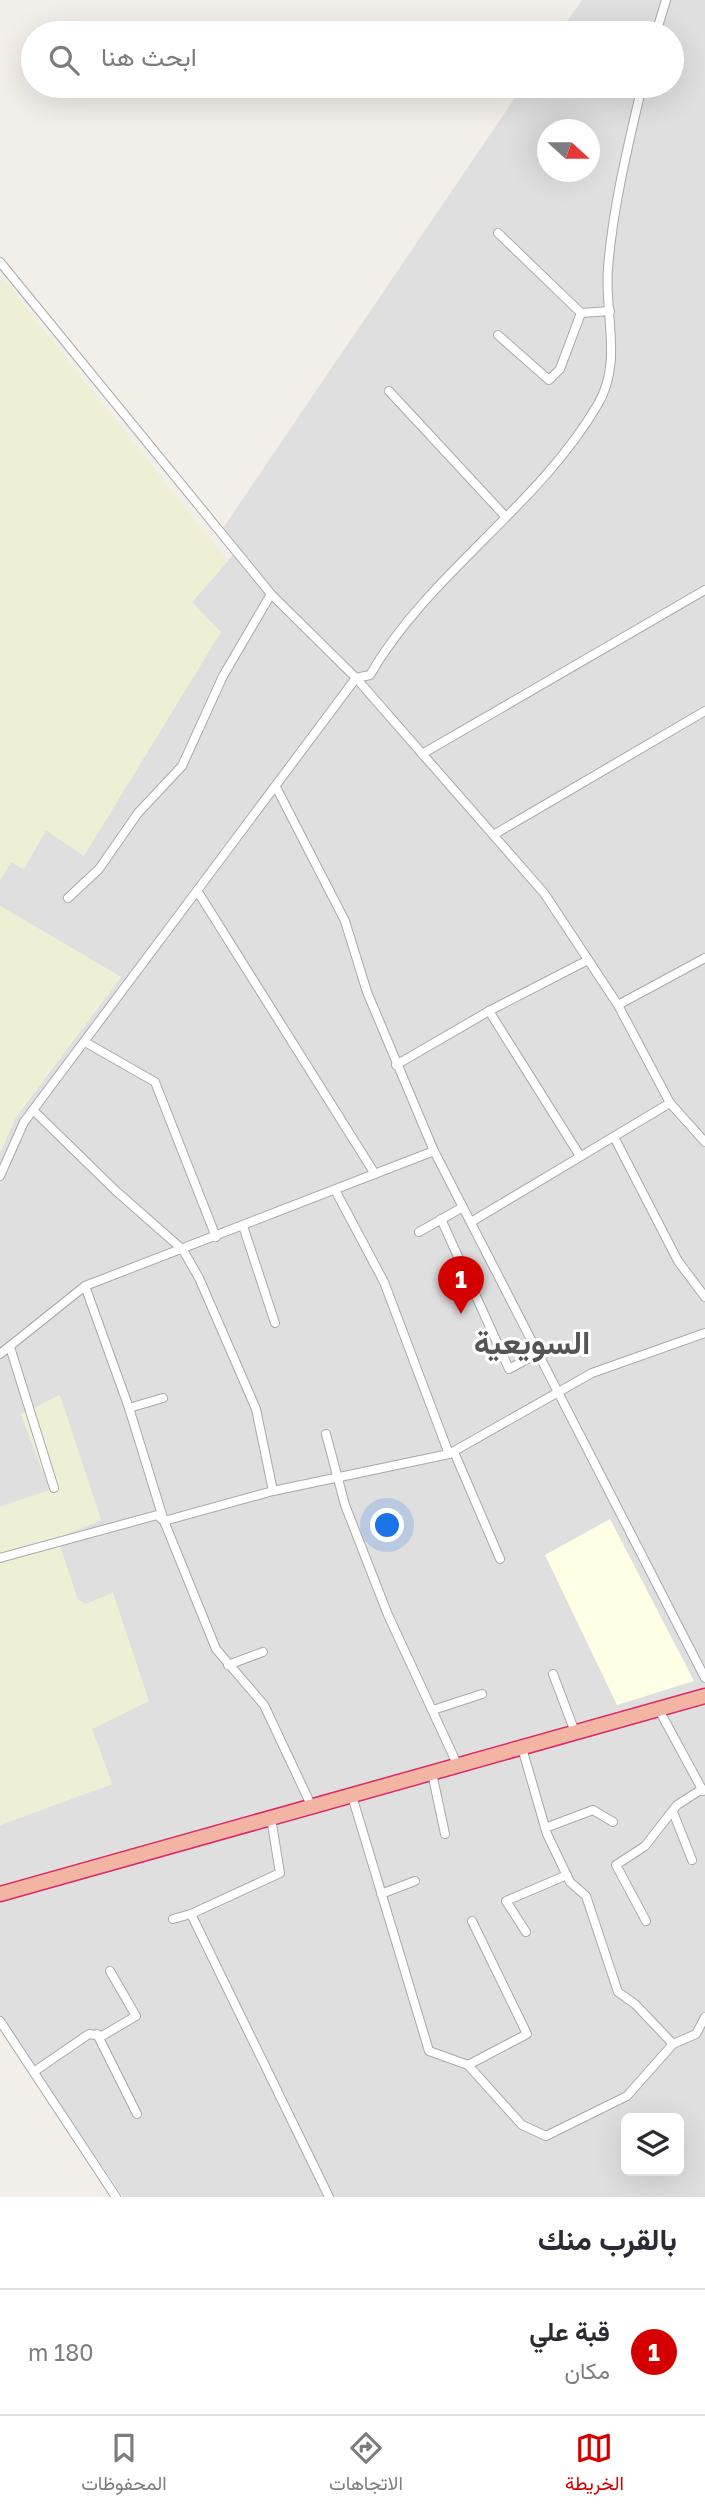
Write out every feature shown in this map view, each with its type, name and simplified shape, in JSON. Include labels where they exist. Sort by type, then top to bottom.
[{"type":"highway","points":[[0,1894],[705,1696]]},
{"type":"street","points":[[660,21],[666,0]]},
{"type":"street","points":[[0,1176],[24,1122],[356,678],[370,676],[383,653],[421,606],[557,459],[599,403],[609,376],[612,344],[607,272],[616,202],[639,98]]},
{"type":"street","points":[[498,233],[581,313],[610,311]]},
{"type":"street","points":[[0,262],[271,594],[356,678],[544,893],[618,1005],[670,1103],[705,1142]]},
{"type":"street","points":[[498,335],[549,380],[560,369],[581,313]]},
{"type":"street","points":[[389,391],[505,516]]},
{"type":"street","points":[[422,754],[705,590]]},
{"type":"street","points":[[68,898],[99,869],[138,813],[182,766],[223,676],[271,594]]},
{"type":"street","points":[[495,834],[705,711]]},
{"type":"street","points":[[276,787],[345,921],[367,992],[435,1151],[705,1678]]},
{"type":"street","points":[[198,892],[374,1174]]},
{"type":"street","points":[[618,1005],[705,958]]},
{"type":"street","points":[[396,1065],[488,1011],[588,960]]},
{"type":"street","points":[[488,1011],[580,1156]]},
{"type":"street","points":[[85,1042],[155,1082],[216,1237]]},
{"type":"street","points":[[471,1222],[670,1103]]},
{"type":"street","points":[[33,1110],[116,1191],[183,1250],[199,1278],[256,1409],[273,1491]]},
{"type":"street","points":[[614,1137],[678,1261],[705,1297]]},
{"type":"street","points":[[0,1354],[85,1286],[435,1151]]},
{"type":"street","points":[[335,1190],[384,1282],[452,1453],[500,1559]]},
{"type":"street","points":[[419,1232],[463,1207]]},
{"type":"street","points":[[441,1219],[509,1369],[538,1353]]},
{"type":"street","points":[[243,1226],[275,1323]]},
{"type":"street","points":[[85,1286],[129,1408],[164,1521],[215,1649],[264,1705],[312,1807]]},
{"type":"street","points":[[164,1521],[273,1491],[452,1453],[592,1373],[705,1333]]},
{"type":"street","points":[[10,1347],[54,1488]]},
{"type":"street","points":[[129,1408],[163,1398]]},
{"type":"street","points":[[326,1434],[345,1505],[388,1615],[458,1766]]},
{"type":"street","points":[[0,1558],[157,1516],[164,1521]]},
{"type":"street","points":[[228,1665],[263,1652]]},
{"type":"street","points":[[553,1674],[575,1732]]},
{"type":"street","points":[[433,1710],[482,1694]]},
{"type":"street","points":[[646,1921],[616,1865],[645,1846],[677,1805],[704,1791],[659,1710]]},
{"type":"street","points":[[522,1748],[545,1828],[567,1875],[586,1896],[618,1992],[635,2004],[673,2043]]},
{"type":"street","points":[[432,1773],[445,1834]]},
{"type":"street","points":[[352,1796],[429,2051],[468,2065],[522,2125],[546,2136],[627,2096],[673,2043],[696,2034],[705,2017]]},
{"type":"street","points":[[545,1828],[593,1810],[613,1822]]},
{"type":"street","points":[[673,1812],[692,1860]]},
{"type":"street","points":[[173,1919],[191,1914],[280,1873],[271,1818]]},
{"type":"street","points":[[526,1932],[506,1901],[567,1875]]},
{"type":"street","points":[[381,1894],[415,1881]]},
{"type":"street","points":[[191,1914],[328,2197]]},
{"type":"street","points":[[468,2065],[527,2034],[472,1921]]},
{"type":"street","points":[[35,2071],[89,2034],[102,2036],[136,2016],[110,1971]]},
{"type":"street","points":[[0,2021],[116,2197]]},
{"type":"street","points":[[97,2034],[137,2114]]},
{"type":"shaded area","points":[[582,0],[705,0],[705,2197],[123,2197],[0,2015],[0,1825],[112,1784],[92,1729],[113,1593],[86,1604],[78,1600],[57,1538],[101,1520],[21,1414],[50,1490],[0,1507],[0,1153],[16,1117],[121,977],[0,906],[0,880],[11,862],[24,869],[46,830],[84,855],[220,632],[192,602],[238,549],[223,528],[515,98],[684,98],[684,21],[567,21]]},
{"type":"shaded area","points":[[0,275],[228,561],[192,602],[221,632],[84,856],[46,830],[23,869],[11,862],[0,880]]},
{"type":"shaded area","points":[[0,906],[121,977],[16,1117],[0,1153]]},
{"type":"shaded area","points":[[60,1395],[101,1520],[57,1538],[78,1600],[86,1604],[113,1593],[149,1701],[92,1729],[112,1784],[0,1825],[0,1507],[50,1490],[21,1414]]},
{"type":"shaded area","points":[[610,1519],[694,1681],[617,1705],[545,1555]]},
{"type":"place","name":"قبة علي","points":[[461,1314]]},
{"type":"district","name":"السويعية","points":[[532,1342]]}]
